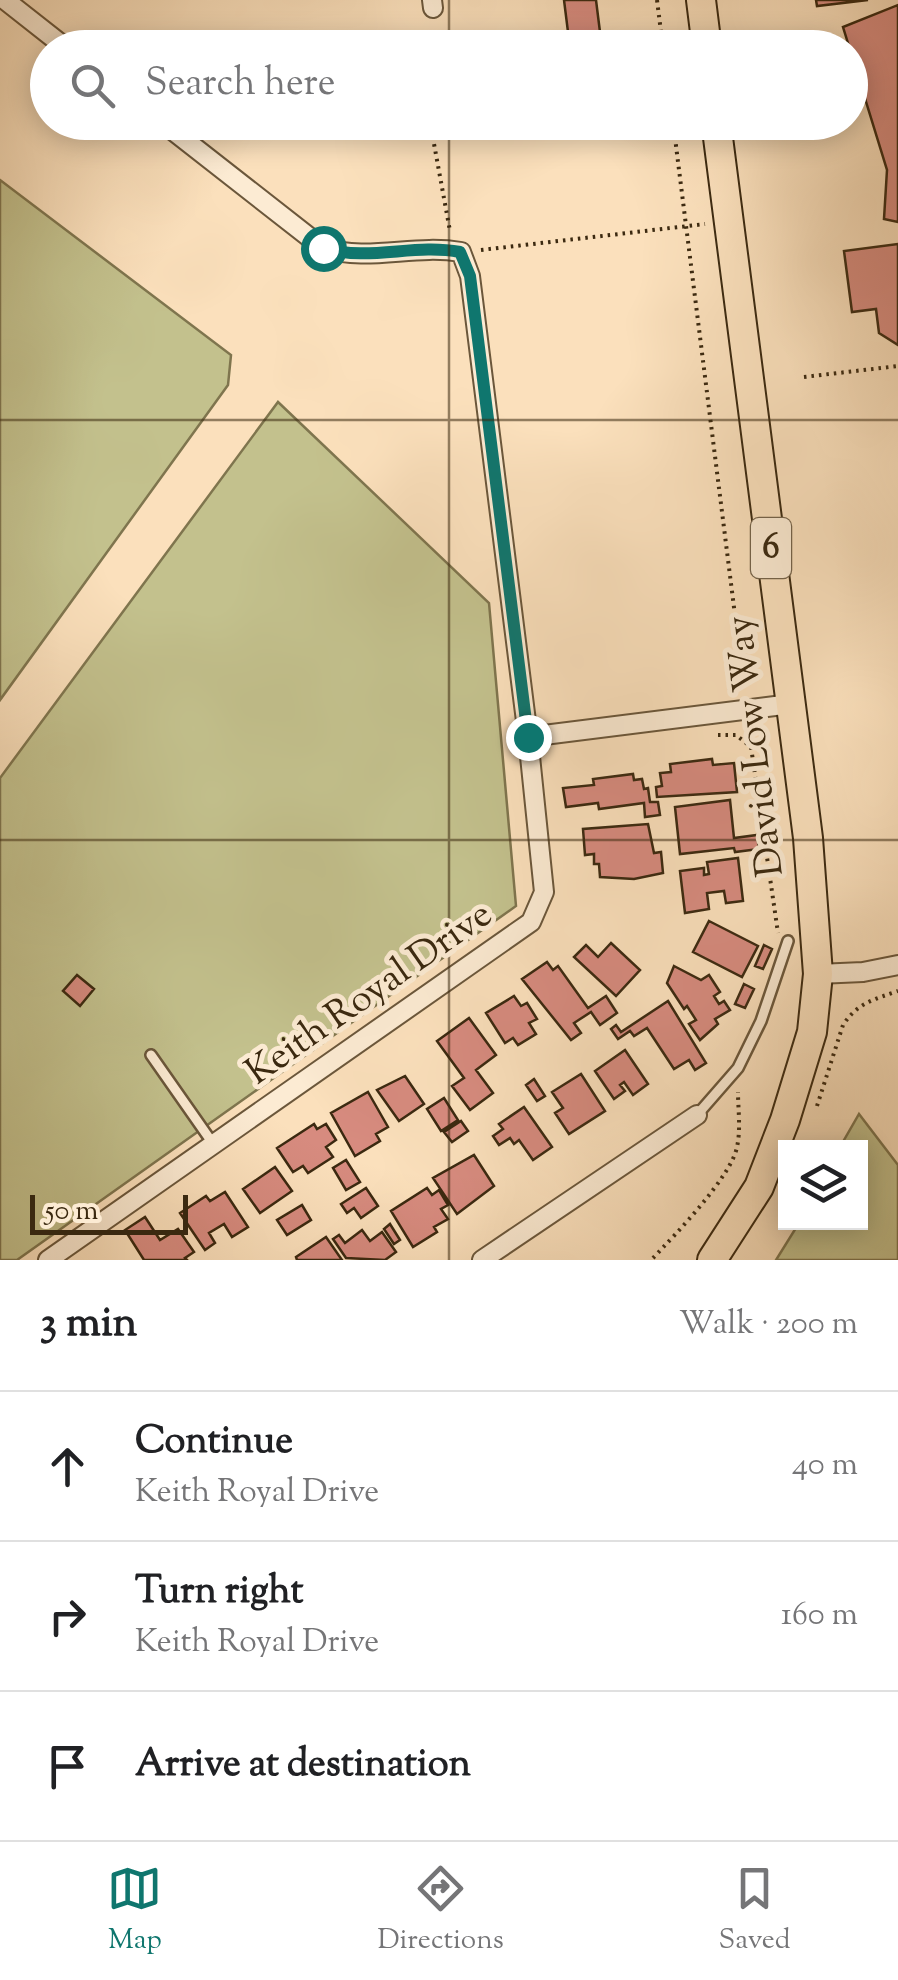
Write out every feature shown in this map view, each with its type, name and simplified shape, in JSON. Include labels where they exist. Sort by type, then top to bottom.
[{"type":"main road","points":[[702,0],[705,30]]},
{"type":"main road","name":"David Low Way","points":[[712,1260],[798,1119],[818,974],[808,838],[792,704],[718,140]]},
{"type":"main road","name":"David Low Way","points":[[689,1260],[798,1119]]},
{"type":"street","points":[[5,0],[43,30]]},
{"type":"street","points":[[185,140],[323,248],[350,256],[437,248],[460,252]]},
{"type":"street","name":"Keith Royal Drive","points":[[48,1260],[531,922],[544,892],[470,276],[460,252]]},
{"type":"street","points":[[528,737],[792,704]]},
{"type":"street","points":[[818,974],[863,972],[898,965]]},
{"type":"street","points":[[482,1260],[697,1115]]},
{"type":"lane","points":[[697,1115],[738,1068],[761,1022],[788,941]]},
{"type":"lane","points":[[152,1055],[214,1145]]},
{"type":"path","points":[[657,0],[661,30]]},
{"type":"path","points":[[433,140],[446,224],[460,252],[728,222]]},
{"type":"path","points":[[674,140],[743,679],[723,694],[715,714]]},
{"type":"path","points":[[804,377],[898,366]]},
{"type":"path","points":[[718,734],[736,735],[751,748],[775,910],[776,946]]},
{"type":"path","points":[[798,1119],[828,1078],[838,1037],[849,1015],[871,1000],[898,991]]},
{"type":"path","points":[[653,1258],[682,1228],[737,1150],[738,1068]]},
{"type":"shaded area","points":[[0,180],[231,355],[228,385],[0,700]]},
{"type":"shaded area","points":[[278,402],[489,603],[516,906],[17,1260],[0,1260],[0,778]]},
{"type":"shaded area","points":[[859,1114],[898,1165],[898,1260],[776,1260],[795,1230],[868,1230],[868,1140],[844,1140]]},
{"type":"building","points":[[564,0],[596,0],[600,30],[568,30]]},
{"type":"building","points":[[816,0],[868,0],[817,6]]},
{"type":"building","points":[[898,5],[898,222],[884,219],[887,170],[868,108],[868,30],[843,27]]},
{"type":"building","points":[[898,244],[898,345],[879,333],[876,309],[852,312],[844,251]]},
{"type":"building","points":[[712,759],[713,765],[734,763],[737,792],[657,797],[656,787],[662,786],[660,773],[671,772],[670,764]]},
{"type":"building","points":[[633,774],[634,780],[642,779],[644,789],[648,788],[650,802],[658,802],[660,815],[645,817],[644,803],[599,809],[598,803],[566,807],[563,788],[594,785],[593,779]]},
{"type":"building","points":[[730,800],[734,838],[757,835],[759,849],[680,854],[675,807]]},
{"type":"building","points":[[648,824],[654,853],[661,852],[663,873],[634,879],[600,877],[594,854],[585,855],[583,829]]},
{"type":"building","points":[[738,858],[743,901],[726,903],[724,891],[707,893],[709,909],[685,913],[680,871],[704,868],[704,875],[709,874],[707,862]]},
{"type":"building","points":[[709,921],[758,946],[742,977],[693,952]]},
{"type":"building","points":[[611,943],[640,970],[616,996],[574,957],[586,945],[598,957]]},
{"type":"building","points":[[764,945],[772,949],[763,969],[755,966]]},
{"type":"building","points":[[547,962],[553,970],[558,966],[588,1008],[606,996],[617,1013],[600,1025],[591,1012],[574,1023],[581,1033],[571,1040],[522,979]]},
{"type":"building","points":[[674,966],[701,980],[709,975],[720,992],[714,996],[730,1010],[715,1019],[718,1024],[700,1040],[689,1024],[696,1020],[667,983]]},
{"type":"building","points":[[77,975],[94,989],[80,1006],[63,991]]},
{"type":"building","points":[[744,984],[754,989],[745,1008],[735,1004]]},
{"type":"building","points":[[514,996],[521,1006],[527,1003],[537,1019],[529,1023],[536,1034],[518,1045],[513,1038],[505,1043],[486,1013]]},
{"type":"building","points":[[668,1001],[706,1063],[695,1070],[689,1060],[674,1069],[647,1028],[634,1036],[630,1031],[618,1039],[611,1029],[616,1025],[621,1032]]},
{"type":"building","points":[[469,1018],[496,1055],[476,1070],[493,1093],[470,1110],[452,1086],[464,1078],[437,1041]]},
{"type":"building","points":[[625,1050],[648,1084],[633,1095],[624,1082],[620,1085],[625,1091],[614,1099],[595,1071]]},
{"type":"building","points":[[581,1074],[605,1111],[569,1134],[555,1113],[563,1108],[552,1092]]},
{"type":"building","points":[[405,1076],[424,1104],[399,1121],[377,1090]]},
{"type":"building","points":[[534,1079],[545,1096],[537,1101],[526,1085]]},
{"type":"building","points":[[368,1092],[388,1127],[376,1134],[380,1141],[355,1156],[331,1113]]},
{"type":"building","points":[[444,1098],[458,1120],[441,1131],[427,1109]]},
{"type":"building","points":[[524,1107],[552,1147],[533,1160],[519,1140],[514,1144],[510,1138],[499,1145],[493,1136],[503,1129],[499,1124]]},
{"type":"building","points":[[461,1121],[468,1131],[452,1142],[444,1132]]},
{"type":"building","points":[[314,1124],[317,1129],[326,1124],[336,1140],[326,1147],[333,1157],[308,1173],[303,1166],[293,1172],[277,1148]]},
{"type":"building","points":[[474,1155],[494,1186],[457,1214],[433,1178]]},
{"type":"building","points":[[346,1160],[360,1182],[346,1190],[333,1168]]},
{"type":"building","points":[[275,1167],[292,1191],[260,1213],[243,1189]]},
{"type":"building","points":[[366,1188],[378,1206],[361,1218],[354,1208],[347,1213],[341,1204]]},
{"type":"building","points":[[427,1188],[432,1195],[439,1190],[448,1205],[441,1209],[448,1219],[434,1227],[437,1232],[413,1247],[391,1211]]},
{"type":"building","points":[[225,1192],[248,1227],[232,1237],[224,1224],[209,1233],[215,1243],[205,1250],[180,1213],[206,1196],[210,1201]]},
{"type":"building","points":[[302,1205],[311,1220],[287,1235],[277,1220]]},
{"type":"building","points":[[145,1217],[160,1240],[178,1229],[194,1252],[187,1260],[144,1260],[125,1230]]},
{"type":"building","points":[[390,1224],[400,1240],[394,1244],[384,1229]]},
{"type":"building","points":[[362,1230],[370,1241],[382,1232],[396,1252],[385,1260],[346,1258],[333,1239],[339,1235],[345,1243]]},
{"type":"building","points":[[326,1237],[342,1260],[297,1260],[296,1257]]},
{"type":"route","points":[[323,248],[350,256],[437,248],[460,252],[470,276],[528,737]]}]
